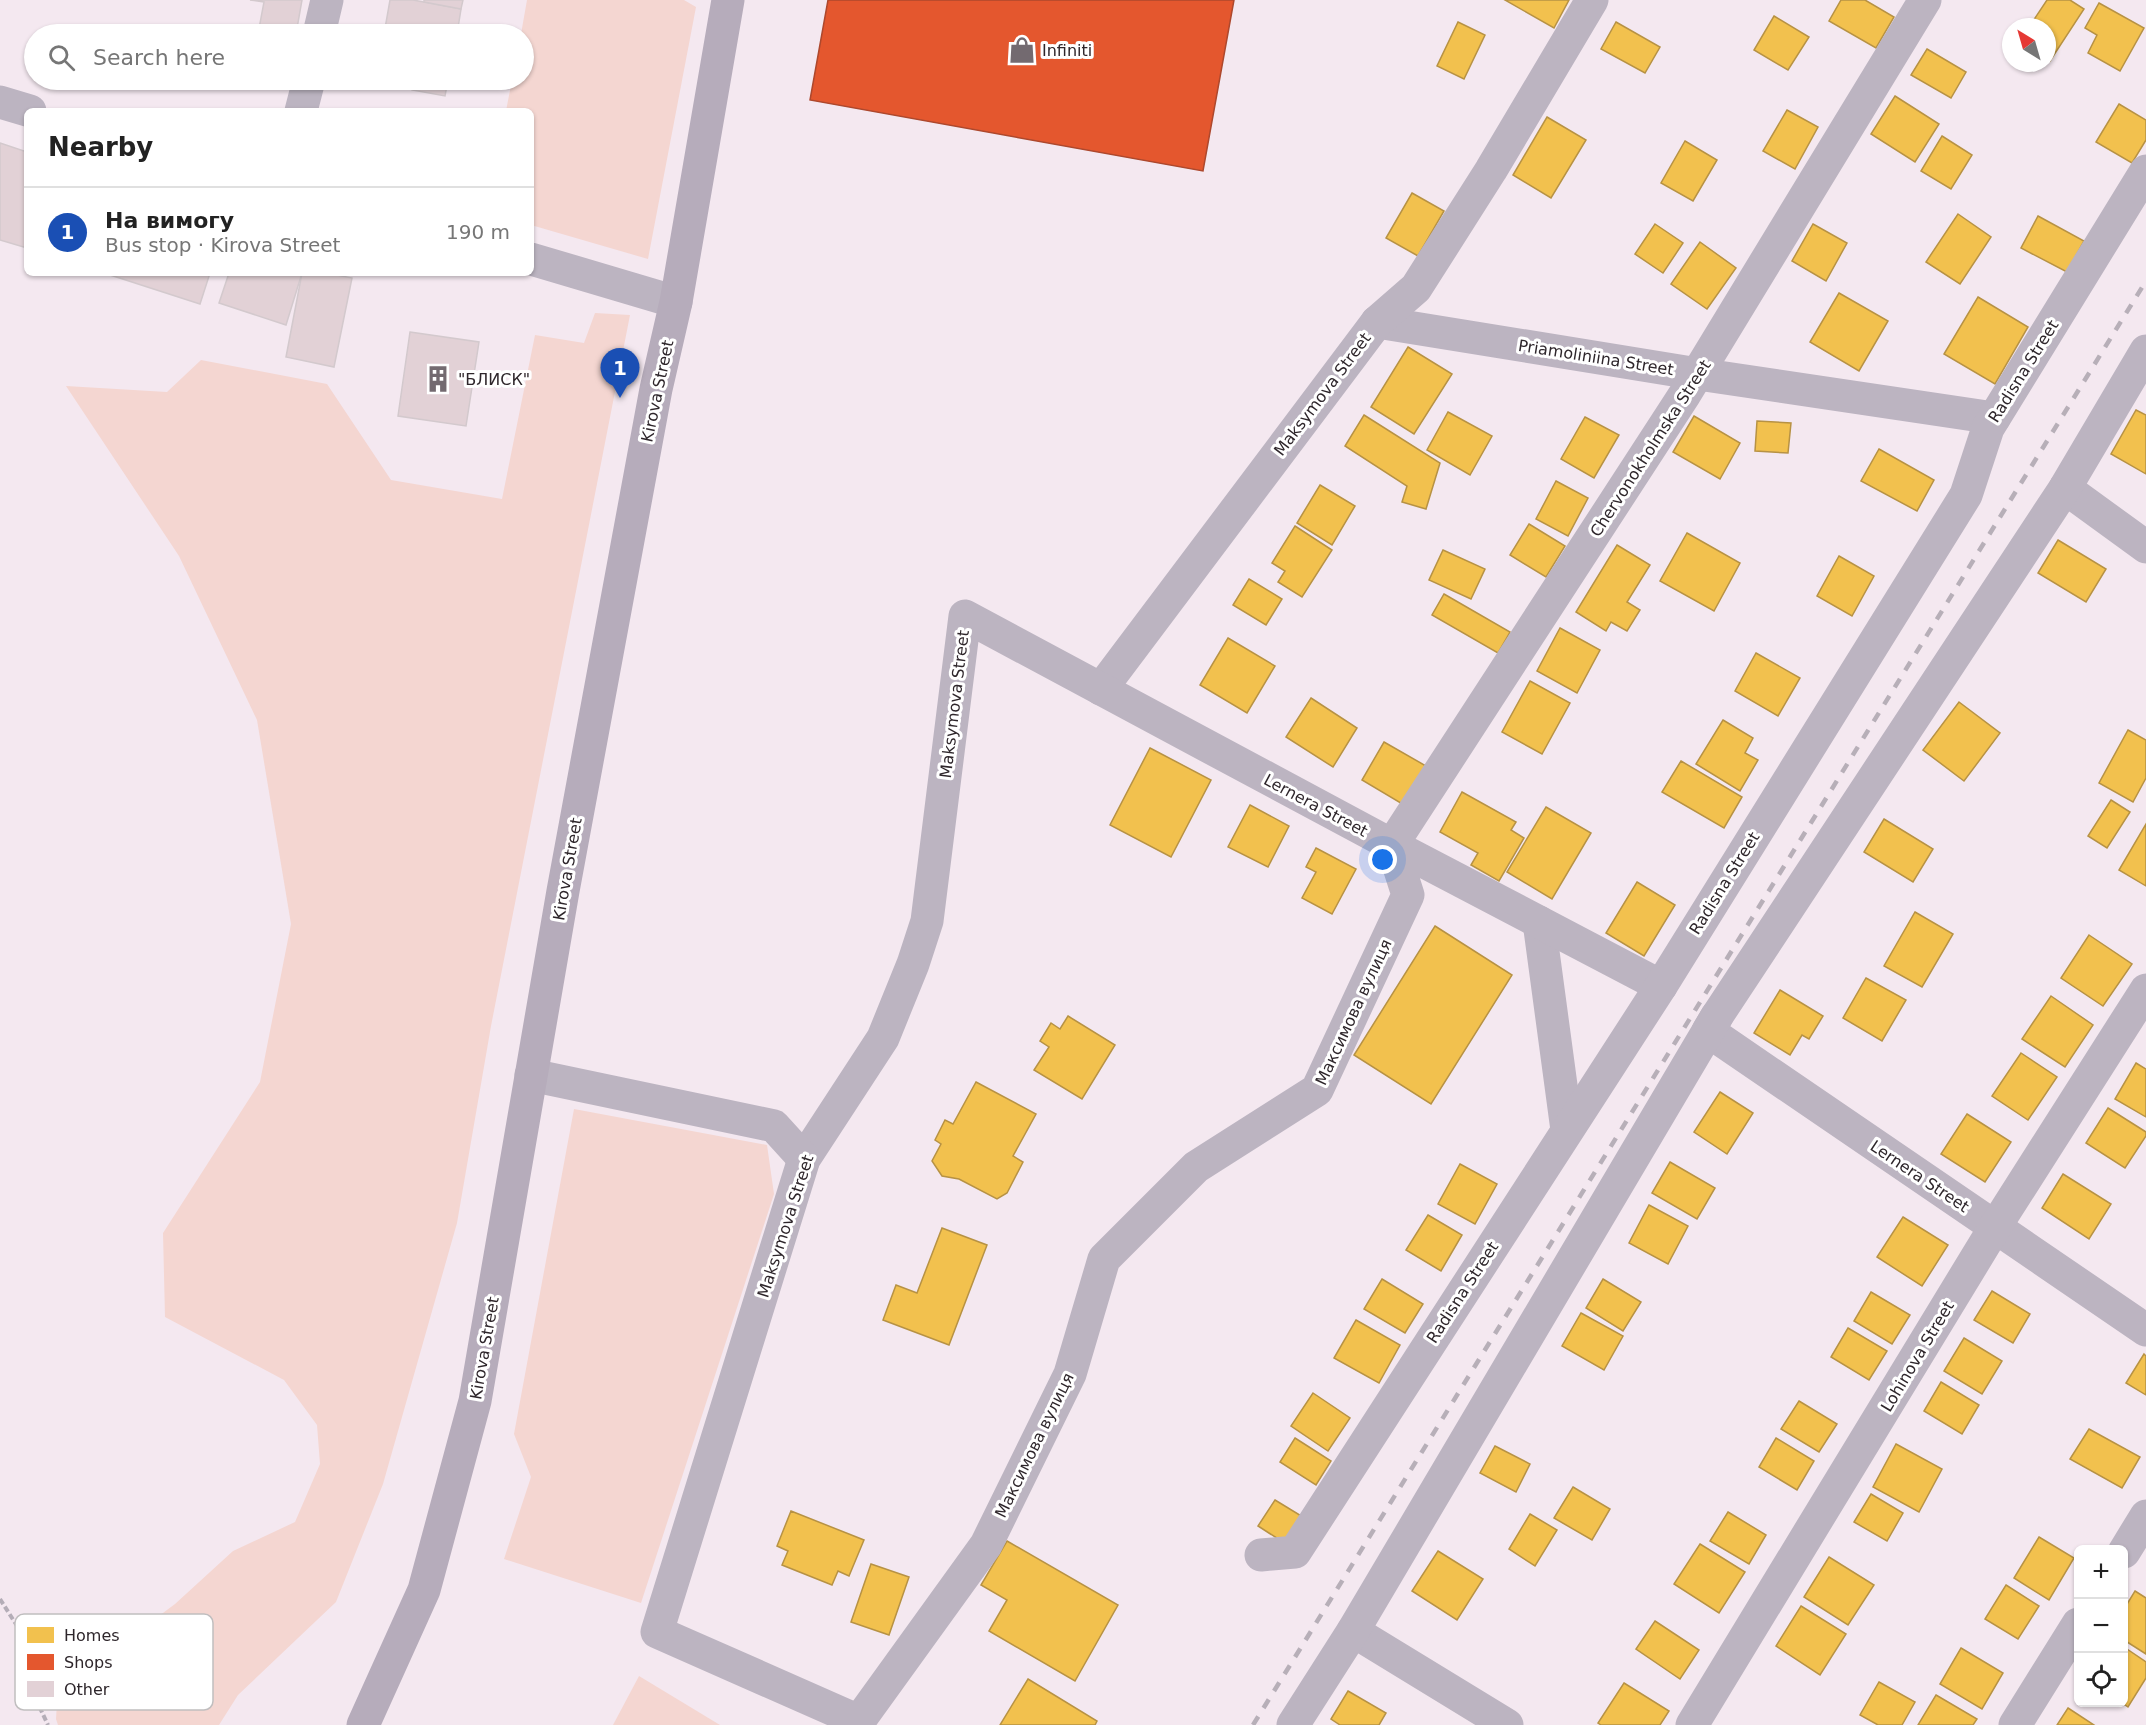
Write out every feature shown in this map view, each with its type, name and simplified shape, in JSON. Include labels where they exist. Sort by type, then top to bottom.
[{"type":"main road","name":"Kirova Street","points":[[363,1725],[424,1590],[475,1401],[563,891],[652,412],[676,302],[728,0]]},
{"type":"street","points":[[321,24],[327,0]]},
{"type":"street","name":"Maksymova Street","points":[[657,1632],[804,1159],[883,1038],[913,964],[927,921],[965,616],[1101,689],[1377,322],[1416,288],[1491,170],[1592,0]]},
{"type":"street","name":"Chervonokholmska Street","points":[[1392,845],[1698,374],[1924,0]]},
{"type":"street","points":[[303,108],[307,90]]},
{"type":"street","points":[[0,102],[24,109]]},
{"type":"street","name":"Radisna Street","points":[[1261,1555],[1295,1552],[1661,986],[1966,495],[1988,428],[2146,171]]},
{"type":"street","points":[[534,260],[676,302]]},
{"type":"street","name":"Priamoliniina Street","points":[[1377,322],[1698,374],[1994,418]]},
{"type":"street","points":[[1293,1725],[1353,1631],[1712,1024],[2065,488],[2146,351]]},
{"type":"street","points":[[2065,488],[2146,547]]},
{"type":"street","name":"Lernera Street","points":[[1101,689],[1661,986]]},
{"type":"street","name":"Максимова вулиця","points":[[657,1632],[859,1721],[986,1545],[1070,1374],[1104,1259],[1196,1167],[1317,1090],[1408,895],[1392,845]]},
{"type":"street","points":[[1539,922],[1568,1130]]},
{"type":"street","name":"Lohinova Street","points":[[1692,1725],[1995,1227],[2146,990]]},
{"type":"street","name":"Lernera Street","points":[[1712,1024],[1995,1227],[2146,1330]]},
{"type":"street","points":[[531,1075],[774,1126],[804,1159]]},
{"type":"street","points":[[2128,1545],[2146,1516]]},
{"type":"street","points":[[1353,1631],[1507,1725]]},
{"type":"street","points":[[2016,1725],[2074,1632]]},
{"type":"path","points":[[0,1599],[15,1623]]},
{"type":"path","points":[[41,1710],[48,1725]]},
{"type":"shaded area","points":[[527,0],[684,0],[696,7],[648,259],[534,226],[534,108],[507,108],[510,90],[534,90],[534,24],[523,24]]},
{"type":"shaded area","points":[[595,313],[630,315],[491,1026],[457,1223],[383,1484],[336,1602],[238,1695],[219,1725],[58,1725],[57,1710],[213,1710],[213,1614],[162,1614],[233,1551],[295,1522],[320,1464],[317,1425],[284,1380],[165,1317],[163,1233],[260,1082],[291,924],[257,720],[179,556],[66,386],[167,392],[201,360],[327,384],[391,480],[502,499],[535,335],[584,343]]},
{"type":"shaded area","points":[[574,1109],[767,1145],[774,1194],[641,1603],[504,1559],[531,1477],[514,1434]]},
{"type":"shaded area","points":[[639,1676],[720,1725],[613,1725]]},
{"type":"building: Homes","points":[[1505,0],[1569,0],[1554,28]]},
{"type":"building: Homes","points":[[1841,0],[1865,0],[1894,17],[1876,48],[1829,21]]},
{"type":"building: Homes","points":[[2047,0],[2070,0],[2084,9],[2056,52],[2056,18],[2035,18]]},
{"type":"building: Homes","points":[[2099,3],[2144,28],[2120,71],[2088,53],[2097,35],[2085,28]]},
{"type":"building: Homes","points":[[1774,16],[1809,37],[1788,70],[1754,50]]},
{"type":"building: Homes","points":[[1458,22],[1485,35],[1464,79],[1437,66]]},
{"type":"building: Homes","points":[[1616,22],[1660,47],[1645,73],[1601,49]]},
{"type":"building: Homes","points":[[1927,49],[1966,72],[1951,98],[1911,75]]},
{"type":"building: Homes","points":[[1895,96],[1939,124],[1915,162],[1871,134]]},
{"type":"building: Homes","points":[[2119,104],[2146,120],[2146,140],[2132,163],[2096,142]]},
{"type":"building: Homes","points":[[1787,110],[1818,127],[1795,169],[1763,151]]},
{"type":"building: Homes","points":[[1547,117],[1586,140],[1551,198],[1513,175]]},
{"type":"building: Homes","points":[[1942,136],[1972,155],[1951,189],[1921,171]]},
{"type":"building: Homes","points":[[1685,141],[1717,160],[1693,201],[1661,183]]},
{"type":"building: Homes","points":[[1412,193],[1444,211],[1418,256],[1386,238]]},
{"type":"building: Homes","points":[[1958,214],[1991,237],[1960,284],[1926,262]]},
{"type":"building: Homes","points":[[2038,216],[2084,241],[2067,272],[2021,248]]},
{"type":"building: Homes","points":[[1655,224],[1683,243],[1663,273],[1635,254]]},
{"type":"building: Homes","points":[[1813,224],[1847,243],[1826,281],[1792,261]]},
{"type":"building: Homes","points":[[1700,242],[1736,268],[1707,309],[1671,284]]},
{"type":"building: Homes","points":[[1839,293],[1888,321],[1859,371],[1810,342]]},
{"type":"building: Homes","points":[[1978,297],[2028,327],[1995,384],[1944,354]]},
{"type":"building: Homes","points":[[1408,347],[1452,374],[1414,434],[1371,407]]},
{"type":"building: Homes","points":[[2136,410],[2146,415],[2146,474],[2111,454]]},
{"type":"building: Homes","points":[[1448,412],[1492,436],[1470,475],[1427,450]]},
{"type":"building: Homes","points":[[1364,415],[1440,463],[1426,509],[1402,502],[1407,486],[1345,446]]},
{"type":"building: Homes","points":[[1694,416],[1740,443],[1720,479],[1673,452]]},
{"type":"building: Homes","points":[[1585,417],[1619,435],[1594,478],[1561,459]]},
{"type":"building: Homes","points":[[1757,421],[1791,423],[1788,453],[1755,451]]},
{"type":"building: Homes","points":[[1879,449],[1934,480],[1917,511],[1861,481]]},
{"type":"building: Homes","points":[[1556,481],[1588,498],[1568,536],[1536,519]]},
{"type":"building: Homes","points":[[1320,485],[1355,506],[1332,545],[1297,523]]},
{"type":"building: Homes","points":[[1529,524],[1565,546],[1546,577],[1510,555]]},
{"type":"building: Homes","points":[[1295,526],[1332,550],[1302,597],[1278,582],[1285,571],[1272,563]]},
{"type":"building: Homes","points":[[1687,533],[1740,563],[1714,611],[1660,581]]},
{"type":"building: Homes","points":[[2058,540],[2106,569],[2086,602],[2038,573]]},
{"type":"building: Homes","points":[[1617,545],[1650,565],[1627,602],[1640,610],[1627,631],[1611,622],[1606,631],[1576,612]]},
{"type":"building: Homes","points":[[1443,550],[1485,569],[1471,599],[1429,580]]},
{"type":"building: Homes","points":[[1839,556],[1874,576],[1852,616],[1817,596]]},
{"type":"building: Homes","points":[[1249,579],[1282,599],[1266,625],[1233,605]]},
{"type":"building: Homes","points":[[1444,594],[1510,632],[1498,653],[1432,615]]},
{"type":"building: Homes","points":[[1560,628],[1600,650],[1577,693],[1537,671]]},
{"type":"building: Homes","points":[[1228,638],[1275,666],[1247,713],[1200,685]]},
{"type":"building: Homes","points":[[1756,653],[1800,678],[1778,716],[1735,691]]},
{"type":"building: Homes","points":[[1530,681],[1570,703],[1542,754],[1502,732]]},
{"type":"building: Homes","points":[[1311,698],[1357,728],[1333,767],[1286,737]]},
{"type":"building: Homes","points":[[1959,702],[2000,733],[1964,781],[1923,750]]},
{"type":"building: Homes","points":[[1723,720],[1753,738],[1745,753],[1758,760],[1740,791],[1696,764]]},
{"type":"building: Homes","points":[[2128,730],[2146,740],[2146,778],[2133,802],[2099,783]]},
{"type":"building: Homes","points":[[1384,742],[1426,766],[1404,805],[1362,780]]},
{"type":"building: Homes","points":[[1150,748],[1211,780],[1171,857],[1110,825]]},
{"type":"building: Homes","points":[[1681,761],[1742,797],[1724,828],[1662,792]]},
{"type":"building: Homes","points":[[1462,792],[1516,822],[1511,830],[1524,838],[1499,881],[1471,865],[1478,853],[1440,832]]},
{"type":"building: Homes","points":[[2111,800],[2130,812],[2107,848],[2088,836]]},
{"type":"building: Homes","points":[[1250,805],[1289,826],[1268,867],[1228,847]]},
{"type":"building: Homes","points":[[1546,807],[1591,833],[1552,899],[1507,872]]},
{"type":"building: Homes","points":[[1884,819],[1933,849],[1913,882],[1864,852]]},
{"type":"building: Homes","points":[[2146,824],[2146,886],[2119,870]]},
{"type":"building: Homes","points":[[1316,848],[1356,869],[1332,914],[1302,898],[1316,872],[1306,867]]},
{"type":"building: Homes","points":[[1637,882],[1675,905],[1644,956],[1606,933]]},
{"type":"building: Homes","points":[[1915,912],[1953,934],[1922,987],[1884,966]]},
{"type":"building: Homes","points":[[1435,926],[1512,975],[1431,1104],[1354,1055]]},
{"type":"building: Homes","points":[[2089,935],[2132,964],[2103,1006],[2061,978]]},
{"type":"building: Homes","points":[[1866,978],[1906,1000],[1882,1041],[1843,1018]]},
{"type":"building: Homes","points":[[1780,990],[1823,1016],[1809,1039],[1802,1035],[1790,1055],[1754,1033]]},
{"type":"building: Homes","points":[[2051,996],[2093,1025],[2065,1067],[2022,1039]]},
{"type":"building: Homes","points":[[1068,1016],[1115,1045],[1082,1099],[1034,1070],[1049,1047],[1040,1041],[1051,1023],[1060,1029]]},
{"type":"building: Homes","points":[[2021,1053],[2057,1077],[2028,1120],[1992,1096]]},
{"type":"building: Homes","points":[[2136,1063],[2146,1069],[2146,1117],[2115,1099]]},
{"type":"building: Homes","points":[[976,1082],[1036,1114],[1013,1156],[1023,1162],[1007,1193],[997,1199],[959,1179],[942,1176],[932,1161],[941,1144],[935,1140],[945,1120],[953,1124]]},
{"type":"building: Homes","points":[[1720,1092],[1753,1113],[1727,1154],[1694,1132]]},
{"type":"building: Homes","points":[[2108,1108],[2146,1132],[2146,1136],[2125,1168],[2086,1143]]},
{"type":"building: Homes","points":[[1967,1114],[2011,1142],[1985,1182],[1941,1154]]},
{"type":"building: Homes","points":[[1670,1162],[1715,1188],[1697,1219],[1652,1193]]},
{"type":"building: Homes","points":[[1460,1164],[1497,1184],[1475,1224],[1438,1204]]},
{"type":"building: Homes","points":[[2063,1174],[2111,1204],[2089,1239],[2042,1208]]},
{"type":"building: Homes","points":[[1649,1205],[1688,1226],[1668,1264],[1629,1243]]},
{"type":"building: Homes","points":[[1428,1215],[1462,1235],[1441,1271],[1406,1250]]},
{"type":"building: Homes","points":[[1903,1217],[1948,1245],[1922,1286],[1877,1257]]},
{"type":"building: Homes","points":[[942,1228],[987,1245],[949,1345],[883,1320],[896,1285],[917,1293]]},
{"type":"building: Homes","points":[[1382,1279],[1423,1304],[1405,1333],[1364,1309]]},
{"type":"building: Homes","points":[[1603,1279],[1641,1302],[1623,1331],[1586,1308]]},
{"type":"building: Homes","points":[[1992,1291],[2030,1314],[2013,1343],[1974,1320]]},
{"type":"building: Homes","points":[[1871,1292],[1910,1315],[1892,1344],[1854,1321]]},
{"type":"building: Homes","points":[[1581,1313],[1623,1336],[1604,1370],[1562,1346]]},
{"type":"building: Homes","points":[[1356,1320],[1400,1345],[1379,1383],[1334,1358]]},
{"type":"building: Homes","points":[[1848,1328],[1887,1351],[1869,1380],[1831,1357]]},
{"type":"building: Homes","points":[[1964,1338],[2002,1361],[1982,1394],[1944,1371]]},
{"type":"building: Homes","points":[[2144,1354],[2146,1356],[2146,1395],[2126,1383]]},
{"type":"building: Homes","points":[[1941,1382],[1979,1405],[1962,1434],[1924,1411]]},
{"type":"building: Homes","points":[[1313,1393],[1350,1418],[1328,1451],[1291,1426]]},
{"type":"building: Homes","points":[[1799,1401],[1837,1424],[1819,1452],[1781,1429]]},
{"type":"building: Homes","points":[[2089,1429],[2140,1457],[2122,1488],[2070,1459]]},
{"type":"building: Homes","points":[[1295,1438],[1331,1461],[1316,1485],[1280,1462]]},
{"type":"building: Homes","points":[[1776,1438],[1814,1461],[1797,1490],[1759,1467]]},
{"type":"building: Homes","points":[[1896,1444],[1942,1469],[1919,1512],[1873,1487]]},
{"type":"building: Homes","points":[[1495,1446],[1530,1464],[1516,1492],[1480,1473]]},
{"type":"building: Homes","points":[[1573,1487],[1610,1509],[1592,1540],[1554,1518]]},
{"type":"building: Homes","points":[[1871,1494],[1903,1513],[1887,1541],[1854,1522]]},
{"type":"building: Homes","points":[[1275,1500],[1303,1517],[1286,1544],[1258,1526]]},
{"type":"building: Homes","points":[[791,1511],[864,1540],[849,1576],[838,1571],[832,1585],[782,1565],[788,1551],[777,1546]]},
{"type":"building: Homes","points":[[1728,1512],[1766,1535],[1749,1564],[1710,1541]]},
{"type":"building: Homes","points":[[1530,1514],[1557,1530],[1535,1566],[1509,1549]]},
{"type":"building: Homes","points":[[2039,1537],[2074,1558],[2049,1600],[2014,1578]]},
{"type":"building: Homes","points":[[1007,1541],[1118,1605],[1075,1681],[989,1631],[1007,1600],[981,1585]]},
{"type":"building: Homes","points":[[1700,1544],[1745,1572],[1719,1613],[1674,1584]]},
{"type":"building: Homes","points":[[1438,1551],[1483,1579],[1457,1620],[1412,1591]]},
{"type":"building: Homes","points":[[1829,1557],[1874,1585],[1848,1625],[1804,1597]]},
{"type":"building: Homes","points":[[871,1564],[909,1577],[889,1635],[851,1622]]},
{"type":"building: Homes","points":[[2006,1585],[2039,1606],[2018,1639],[1985,1619]]},
{"type":"building: Homes","points":[[2135,1591],[2146,1598],[2146,1654],[2128,1643],[2128,1602]]},
{"type":"building: Homes","points":[[1801,1606],[1846,1634],[1820,1675],[1776,1646]]},
{"type":"building: Homes","points":[[1655,1621],[1699,1650],[1680,1679],[1636,1649]]},
{"type":"building: Homes","points":[[1961,1648],[2003,1673],[1982,1709],[1940,1684]]},
{"type":"building: Homes","points":[[2128,1650],[2146,1662],[2146,1678],[2128,1707]]},
{"type":"building: Homes","points":[[1028,1679],[1097,1721],[1095,1725],[1000,1725]]},
{"type":"building: Homes","points":[[1879,1682],[1915,1702],[1902,1725],[1878,1725],[1860,1715]]},
{"type":"building: Homes","points":[[1624,1683],[1669,1711],[1660,1725],[1601,1725],[1598,1723]]},
{"type":"building: Homes","points":[[1348,1691],[1386,1713],[1379,1725],[1340,1725],[1331,1719]]},
{"type":"building: Homes","points":[[1936,1695],[1977,1719],[1973,1725],[1918,1725]]},
{"type":"building: Homes","points":[[2068,1708],[2094,1725],[2057,1725]]},
{"type":"building: Shops","name":"Infiniti","points":[[828,0],[1234,0],[1203,171],[810,100]]},
{"type":"building: Other","points":[[250,0],[302,0],[298,24],[260,24],[264,2]]},
{"type":"building: Other","points":[[390,0],[413,0],[461,9],[459,24],[386,24]]},
{"type":"building: Other","points":[[424,0],[463,0],[461,9],[424,2]]},
{"type":"building: Other","points":[[412,90],[446,90],[445,96]]},
{"type":"building: Other","points":[[0,143],[24,151],[24,247],[0,240]]},
{"type":"building: Other","points":[[113,276],[209,276],[200,304]]},
{"type":"building: Other","points":[[228,276],[301,276],[286,325],[219,303]]},
{"type":"building: Other","points":[[301,276],[352,278],[334,367],[286,357]]},
{"type":"building: Other","name":"\"БЛИСК\"","points":[[410,332],[479,342],[466,426],[398,416]]},
{"type":"railway","points":[[1253,1725],[2146,281]]},
{"type":"place","name":"Infiniti","points":[[1022,50]]},
{"type":"place","name":"\"БЛИСК\"","points":[[438,379]]},
{"type":"place","name":"На вимогу","points":[[620,398]]}]
